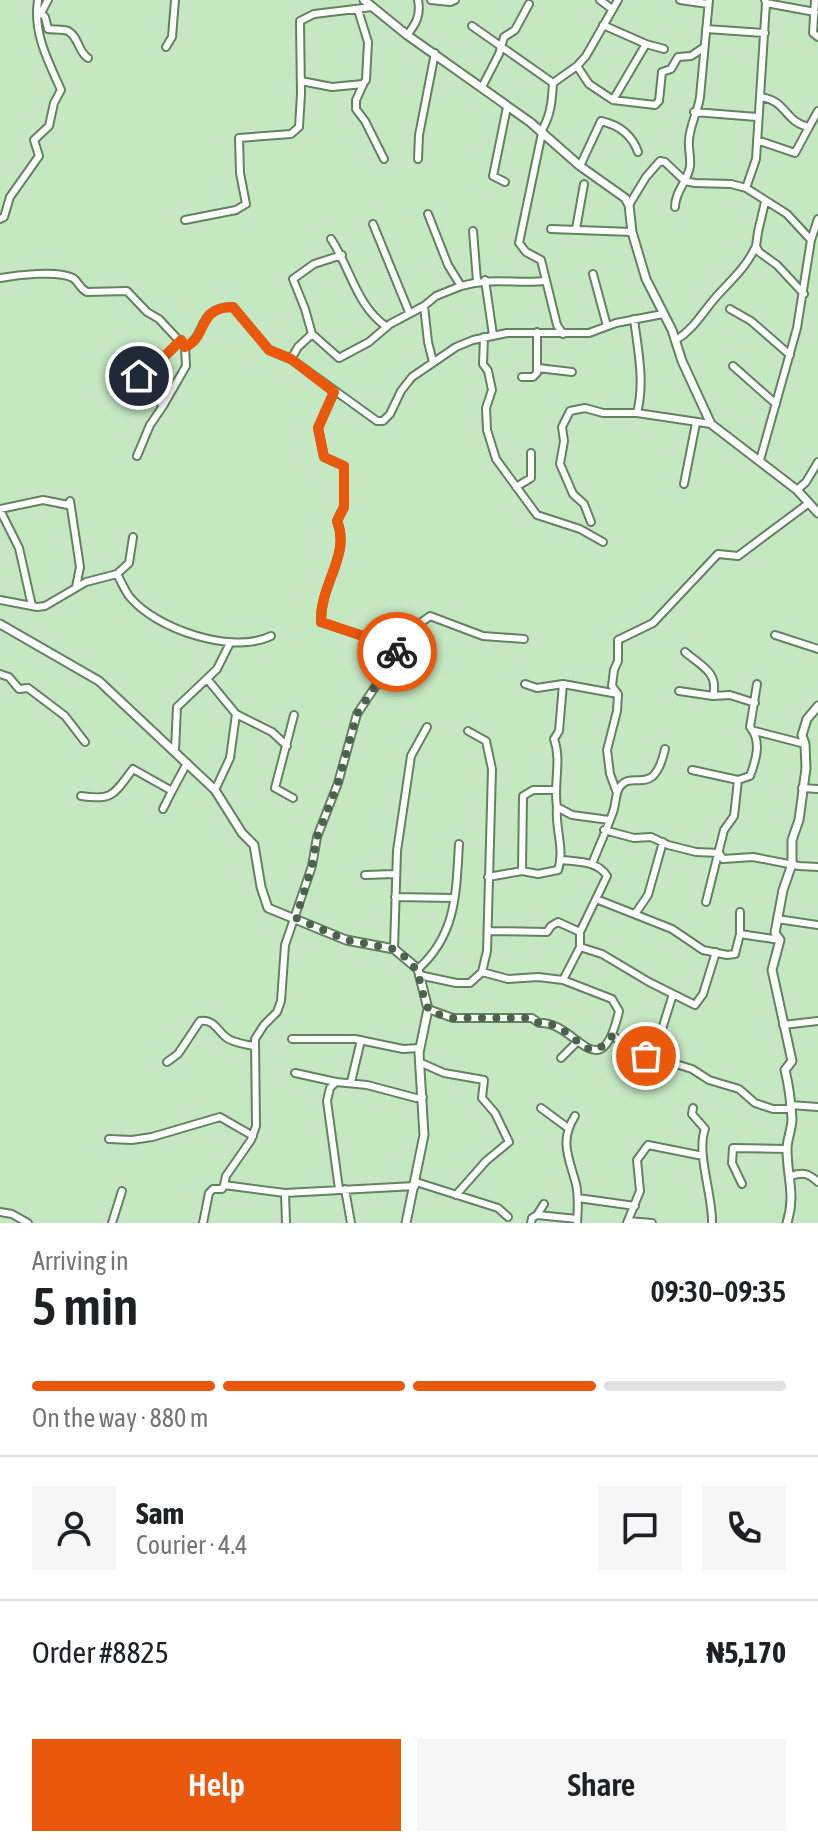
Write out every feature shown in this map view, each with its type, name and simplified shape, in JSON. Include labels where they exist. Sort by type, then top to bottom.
[{"type":"street","points":[[38,0],[39,11],[45,17],[48,29],[73,34],[81,53],[88,58]]},
{"type":"street","points":[[0,219],[4,217],[10,197],[39,156],[34,140],[49,126],[54,103],[61,90],[44,53],[36,19],[48,0]]},
{"type":"street","points":[[166,47],[172,37],[175,0]]},
{"type":"street","points":[[364,0],[407,35],[530,122],[580,166],[625,198],[646,279],[676,340],[682,361],[711,424],[797,490],[818,513]]},
{"type":"street","points":[[407,35],[416,25],[420,9],[418,0]]},
{"type":"street","points":[[431,0],[455,0]]},
{"type":"street","points":[[600,0],[612,9]]},
{"type":"street","points":[[553,83],[577,66],[618,0]]},
{"type":"street","points":[[675,207],[676,195],[690,167],[689,140],[694,112],[699,106],[708,2],[680,0]]},
{"type":"street","points":[[815,0],[813,33],[818,37]]},
{"type":"street","points":[[746,188],[756,159],[766,2],[815,12]]},
{"type":"street","points":[[482,87],[504,37],[515,30],[529,4]]},
{"type":"street","points":[[185,220],[236,210],[246,204],[240,173],[239,138],[296,131],[300,123],[300,21],[314,14],[372,7]]},
{"type":"street","points":[[358,10],[368,42],[366,80],[356,100],[356,109],[384,159]]},
{"type":"street","points":[[603,25],[664,49]]},
{"type":"street","points":[[472,26],[553,83]]},
{"type":"street","points":[[706,29],[765,33]]},
{"type":"street","points":[[613,100],[646,44]]},
{"type":"street","points":[[577,66],[589,84],[613,100],[655,105],[659,101],[662,72],[671,69],[678,57],[691,56],[704,48]]},
{"type":"street","points":[[418,159],[419,135],[435,53]]},
{"type":"street","points":[[301,81],[332,87],[363,84]]},
{"type":"street","points":[[553,83],[552,105],[543,128],[519,243],[526,252],[541,260],[557,325],[563,334]]},
{"type":"street","points":[[760,97],[778,102],[795,124],[809,127]]},
{"type":"street","points":[[505,182],[493,176],[507,107]]},
{"type":"street","points":[[757,140],[795,153],[818,111]]},
{"type":"street","points":[[694,112],[757,117]]},
{"type":"street","points":[[580,166],[601,121],[630,136],[638,152]]},
{"type":"street","points":[[629,205],[660,161],[685,181],[746,188],[787,214],[811,240]]},
{"type":"street","points":[[576,229],[584,184]]},
{"type":"street","points":[[676,340],[687,333],[712,301],[742,272],[756,246],[765,202]]},
{"type":"street","points":[[428,214],[448,265],[461,286]]},
{"type":"street","points":[[760,460],[790,355],[804,294],[811,240],[818,219]]},
{"type":"street","points":[[373,224],[409,312]]},
{"type":"street","points":[[551,229],[632,232]]},
{"type":"street","points":[[473,231],[493,335]]},
{"type":"street","points":[[331,239],[342,255],[349,278],[359,294],[376,320],[387,327]]},
{"type":"street","points":[[756,246],[804,294]]},
{"type":"street","points":[[342,255],[314,264],[293,279],[312,334],[339,358],[369,342],[436,296],[461,286],[481,281],[546,281]]},
{"type":"street","points":[[593,274],[607,326]]},
{"type":"street","points":[[0,278],[61,275],[73,278],[87,292],[127,291],[183,344],[186,366],[150,425],[137,456]]},
{"type":"street","points":[[424,306],[433,362]]},
{"type":"street","points":[[163,406],[139,376],[150,354],[156,352],[163,358],[183,344],[193,343],[209,314],[223,307],[233,307],[269,350],[291,359],[377,421],[383,421],[390,414],[412,377],[456,347],[493,335],[589,333],[663,314]]},
{"type":"street","points":[[730,309],[751,321],[790,355]]},
{"type":"street","points":[[634,319],[641,372],[637,413]]},
{"type":"street","points":[[522,377],[533,377],[538,368],[537,332]]},
{"type":"street","points":[[291,359],[312,334]]},
{"type":"street","points":[[484,337],[483,364],[488,371],[492,390],[486,408],[489,443],[496,459],[537,515],[580,529],[603,542]]},
{"type":"street","points":[[733,366],[776,404]]},
{"type":"street","points":[[538,368],[572,372]]},
{"type":"street","points":[[334,392],[318,432],[324,457],[344,466],[344,507],[337,521],[342,533],[341,546],[326,585],[321,604],[321,622],[399,648]]},
{"type":"street","points":[[591,522],[584,504],[573,494],[560,464],[565,420],[570,411],[578,408],[603,413],[637,413],[711,424]]},
{"type":"street","points":[[684,484],[696,423]]},
{"type":"street","points":[[516,487],[531,478],[531,453]]},
{"type":"street","points":[[797,490],[818,462]]},
{"type":"street","points":[[32,606],[19,548],[2,523],[0,509],[43,500],[68,505],[70,501],[80,567],[76,587]]},
{"type":"street","points":[[617,793],[610,774],[607,750],[618,694],[612,686],[618,661],[618,640],[636,630],[648,628],[718,554],[738,556],[809,503]]},
{"type":"street","points":[[0,600],[45,606],[76,587],[117,574],[129,563],[133,537]]},
{"type":"street","points":[[117,574],[130,597],[173,628],[230,643],[254,643],[271,636]]},
{"type":"street","points":[[203,1223],[209,1193],[213,1189],[222,1189],[226,1176],[253,1136],[256,1126],[256,1084],[253,1046],[257,1033],[279,1007],[285,945],[296,918],[312,866],[317,837],[338,783],[357,714],[399,648],[415,627],[430,616],[483,636],[524,639]]},
{"type":"street","points":[[0,624],[99,681],[215,790],[242,833],[254,845],[268,908],[346,940],[394,949],[419,972],[464,984],[470,983],[482,972],[489,931],[488,877],[493,793],[486,741],[468,731]]},
{"type":"street","points":[[775,635],[818,649]]},
{"type":"street","points":[[175,750],[177,707],[208,680],[230,643]]},
{"type":"street","points":[[685,652],[713,678],[713,696]]},
{"type":"street","points":[[0,674],[9,677],[19,689],[28,688],[65,716],[85,742]]},
{"type":"street","points":[[208,680],[236,714],[272,732],[287,746]]},
{"type":"street","points":[[525,684],[537,688],[563,684],[618,694]]},
{"type":"street","points":[[488,877],[522,871],[538,874],[558,870],[562,860],[556,820],[558,749],[554,739],[559,731],[563,684]]},
{"type":"street","points":[[757,684],[750,727],[805,744]]},
{"type":"street","points":[[679,691],[730,695],[755,703]]},
{"type":"street","points":[[780,940],[775,933],[777,919],[792,864],[792,840],[799,820],[806,768],[802,735],[807,719],[818,706]]},
{"type":"street","points":[[215,790],[230,758],[236,714]]},
{"type":"street","points":[[293,798],[275,788],[294,715]]},
{"type":"street","points":[[394,949],[395,874],[411,756],[427,727]]},
{"type":"street","points":[[692,770],[738,780],[750,776],[758,754],[755,731]]},
{"type":"street","points":[[592,864],[613,812],[617,793],[624,782],[654,777],[659,771],[665,749]]},
{"type":"street","points":[[163,809],[187,763]]},
{"type":"street","points":[[81,796],[103,799],[114,794],[133,769],[172,791]]},
{"type":"street","points":[[706,902],[724,830],[734,816],[738,780]]},
{"type":"street","points":[[802,788],[818,789]]},
{"type":"street","points":[[522,871],[523,796],[533,790],[555,790]]},
{"type":"street","points":[[557,807],[572,815],[609,820]]},
{"type":"street","points":[[604,830],[634,838],[651,837],[696,852],[719,853]]},
{"type":"street","points":[[635,914],[648,895],[663,842]]},
{"type":"street","points":[[419,972],[448,928],[453,914],[459,844]]},
{"type":"street","points":[[719,853],[723,859],[753,857],[818,867]]},
{"type":"street","points":[[562,860],[592,864],[605,870],[607,876],[580,932],[580,947],[563,980]]},
{"type":"street","points":[[365,875],[395,874]]},
{"type":"street","points":[[395,897],[454,898]]},
{"type":"street","points":[[596,899],[672,929],[703,950],[727,955],[735,954],[740,934],[740,912]]},
{"type":"street","points":[[777,919],[818,925]]},
{"type":"street","points":[[489,931],[547,932],[558,922],[580,932]]},
{"type":"street","points":[[740,934],[780,940]]},
{"type":"street","points":[[780,940],[772,970],[792,1061],[785,1070],[792,1118],[787,1149],[792,1210],[787,1223]]},
{"type":"street","points":[[580,947],[602,954],[690,1004],[699,1002],[716,952]]},
{"type":"street","points":[[406,1223],[424,1135],[419,1062],[428,1009],[419,972]]},
{"type":"street","points":[[428,1009],[453,1018],[532,1018],[539,1023],[549,1022],[578,1041],[584,1049],[599,1049],[613,1035],[619,1011],[612,999],[563,980],[538,977],[508,979],[482,972]]},
{"type":"street","points":[[653,1058],[673,994]]},
{"type":"street","points":[[167,1062],[178,1054],[200,1021],[212,1022],[231,1041],[253,1046]]},
{"type":"street","points":[[783,1025],[818,1021]]},
{"type":"street","points":[[613,1035],[627,1049],[692,1069],[709,1080],[739,1089],[755,1103],[773,1109],[818,1107]]},
{"type":"street","points":[[292,1039],[361,1040],[403,1049],[420,1048]]},
{"type":"street","points":[[351,1082],[361,1040]]},
{"type":"street","points":[[561,1058],[578,1041]]},
{"type":"street","points":[[419,1062],[444,1073],[484,1080],[482,1098],[495,1113],[509,1142],[486,1161],[456,1195]]},
{"type":"street","points":[[295,1073],[423,1097]]},
{"type":"street","points":[[336,1082],[330,1088],[327,1101],[351,1223]]},
{"type":"street","points":[[541,1108],[568,1128]]},
{"type":"street","points":[[693,1108],[692,1114],[705,1129],[703,1156],[711,1195],[712,1223]]},
{"type":"street","points":[[537,1215],[577,1221],[578,1198],[566,1152],[568,1128],[575,1116]]},
{"type":"street","points":[[109,1139],[152,1137],[220,1117],[253,1136]]},
{"type":"street","points":[[652,1223],[628,1222],[640,1191],[637,1160],[648,1145],[703,1156]]},
{"type":"street","points":[[742,1184],[732,1163],[733,1148],[787,1149]]},
{"type":"street","points":[[791,1176],[809,1174],[818,1182]]},
{"type":"street","points":[[224,1185],[285,1193],[415,1184],[498,1208],[508,1217]]},
{"type":"street","points":[[112,1223],[122,1191]]},
{"type":"street","points":[[285,1193],[286,1223]]},
{"type":"street","points":[[578,1198],[635,1206]]},
{"type":"street","points":[[531,1223],[544,1204]]},
{"type":"street","points":[[0,1212],[12,1214],[28,1223]]},
{"type":"way so far","points":[[397,652],[357,714],[338,783],[317,837],[312,866],[296,918],[346,940],[394,949],[400,953],[418,969],[430,1012],[453,1018],[532,1018],[539,1023],[549,1022],[571,1034],[584,1049],[599,1049],[613,1035],[627,1049],[646,1056]]},
{"type":"route","points":[[139,376],[150,354],[156,352],[163,358],[181,340],[185,347],[188,346],[193,343],[205,317],[218,308],[233,307],[269,350],[291,359],[334,392],[318,432],[324,457],[344,466],[344,507],[337,521],[342,533],[341,546],[321,604],[321,622],[399,648],[397,652]]}]
